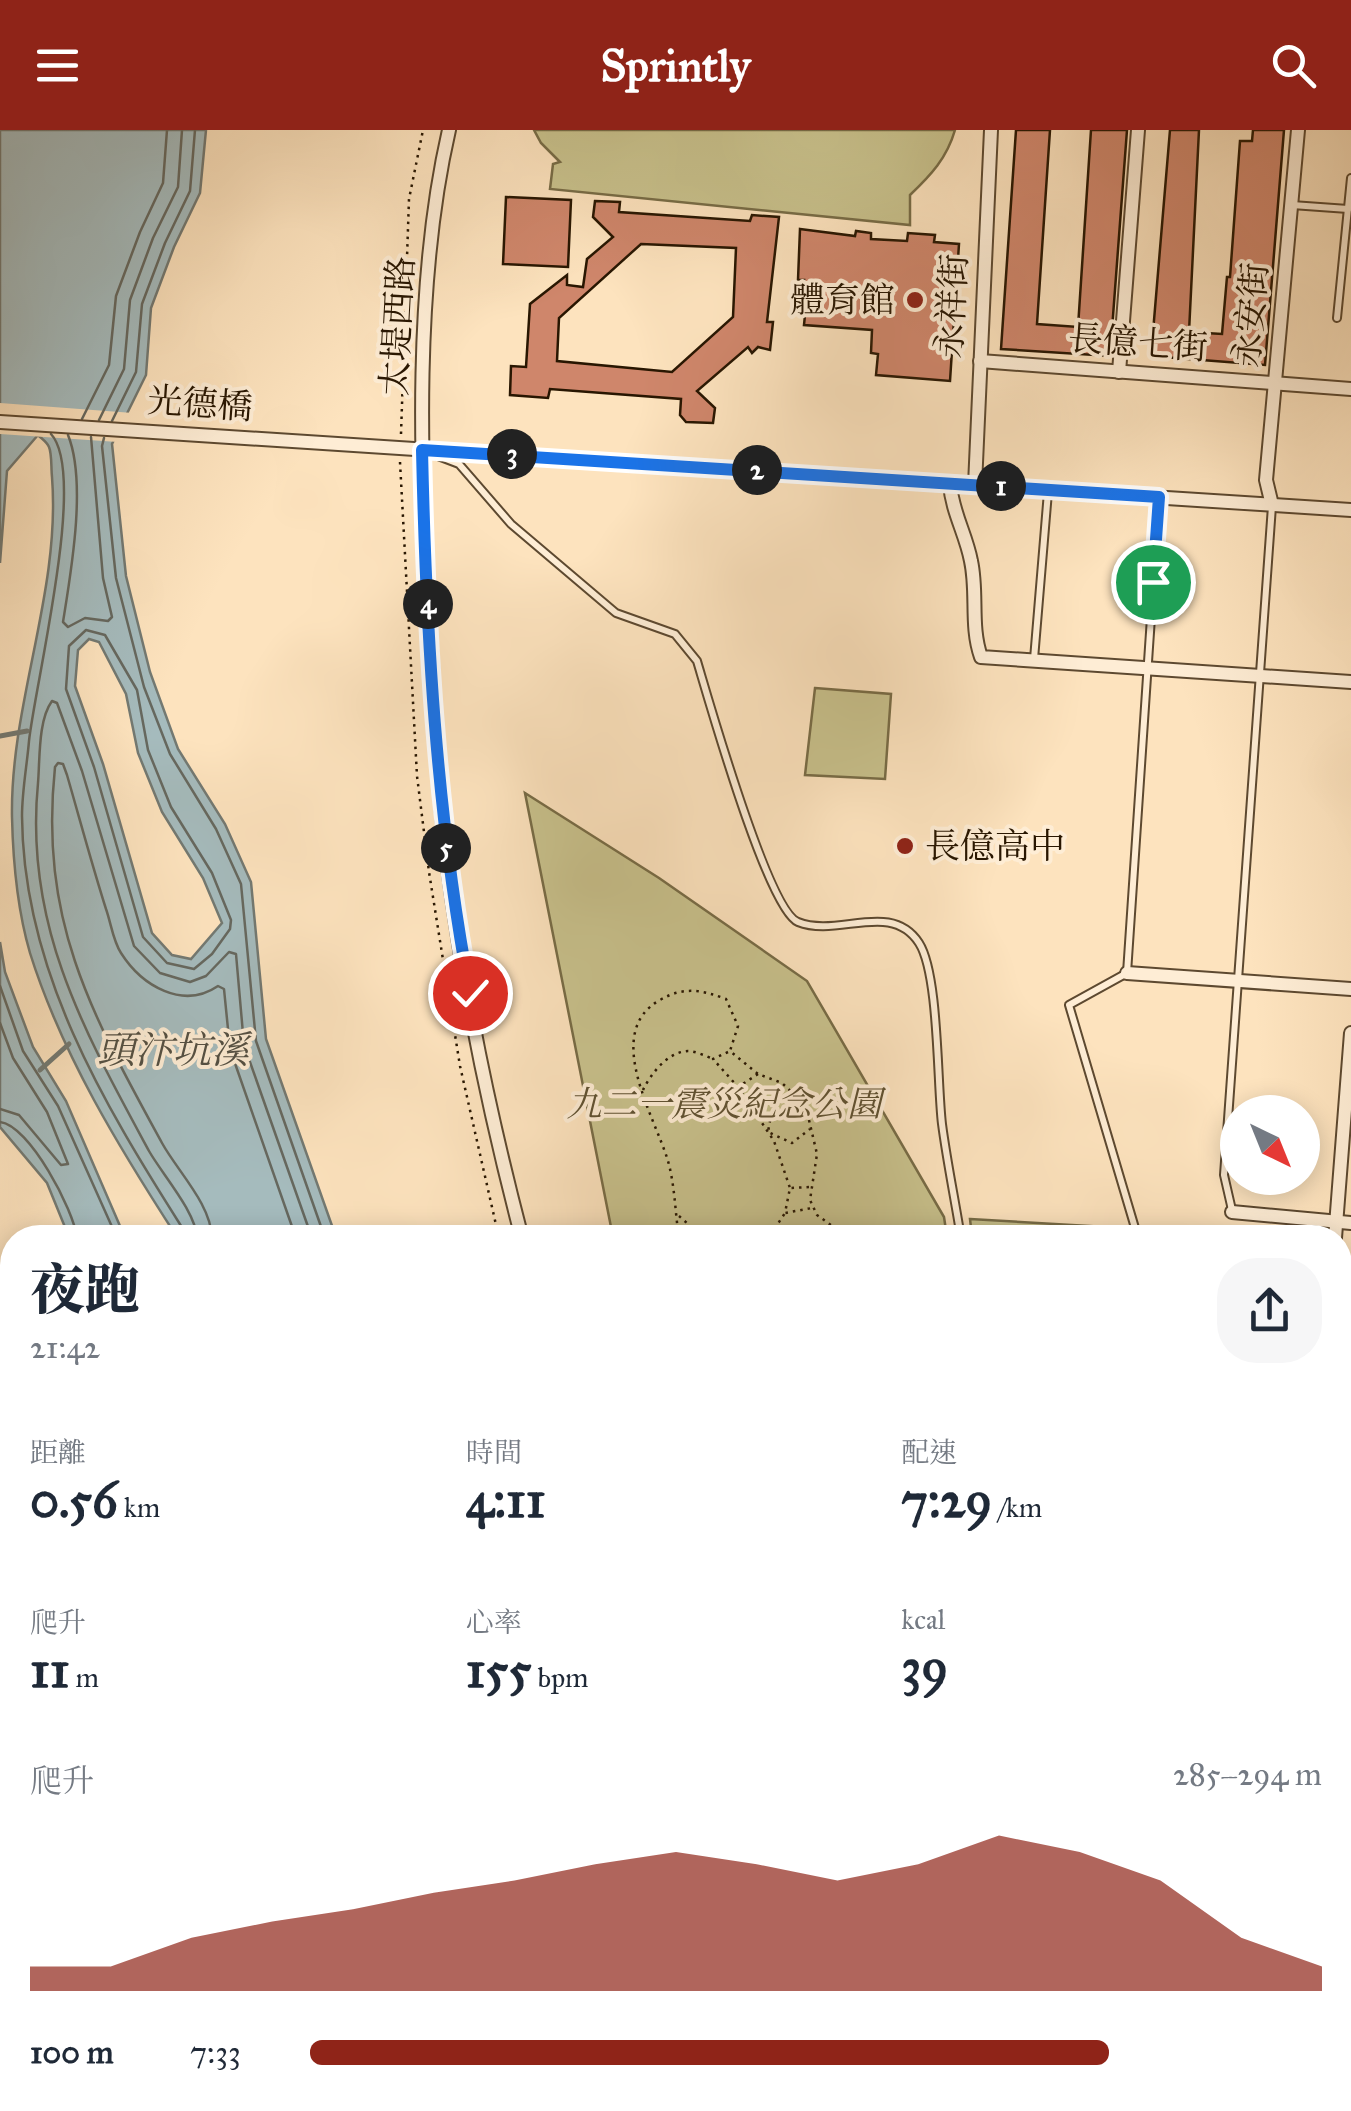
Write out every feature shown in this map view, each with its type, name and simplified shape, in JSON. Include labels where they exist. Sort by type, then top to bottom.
[{"type":"street","name":"太堤西路","points":[[448,130],[432,228],[422,450],[424,543],[448,866],[489,1102],[519,1225]]},
{"type":"street","name":"永祥街","points":[[974,485],[990,130]]},
{"type":"street","points":[[1119,372],[1138,130]]},
{"type":"street","name":"永安街","points":[[1272,505],[1266,480],[1298,130]]},
{"type":"street","name":"長億七街","points":[[980,361],[1351,390]]},
{"type":"street","name":"光德橋","points":[[0,422],[1351,510]]},
{"type":"street","points":[[950,484],[952,507],[972,562],[974,625],[981,657],[1351,682]]},
{"type":"street","points":[[1127,972],[1351,990]]},
{"type":"street","points":[[1336,1225],[1348,1109],[1351,1033]]},
{"type":"street","points":[[1232,1212],[1351,1223]]},
{"type":"lane","points":[[1338,318],[1351,178]]},
{"type":"lane","points":[[1291,204],[1348,209]]},
{"type":"lane","points":[[422,450],[459,464],[511,524],[616,612],[675,634],[685,643],[697,661],[755,840],[786,913],[796,922],[819,926],[888,921],[902,926],[922,946],[934,1016],[942,1123],[959,1225]]},
{"type":"lane","points":[[1034,660],[1048,488]]},
{"type":"lane","points":[[1134,1225],[1069,1005],[1127,972],[1159,497]]},
{"type":"lane","points":[[1232,1212],[1224,1175],[1272,505]]},
{"type":"path","points":[[398,447],[408,199],[423,130]]},
{"type":"path","points":[[678,1225],[669,1163],[636,1074],[635,1034],[652,1004],[672,993],[702,990],[726,999],[738,1026],[730,1051],[713,1058]]},
{"type":"path","points":[[642,1094],[653,1073],[670,1058],[689,1050],[713,1058],[768,1132],[790,1188],[785,1213],[778,1225]]},
{"type":"path","points":[[730,1051],[758,1074],[782,1083],[798,1098],[818,1154],[810,1200],[817,1216],[830,1225]]},
{"type":"path","points":[[738,1088],[758,1074]]},
{"type":"path","points":[[768,1132],[772,1104],[783,1100],[803,1108]]},
{"type":"path","points":[[768,1132],[792,1143],[811,1128]]},
{"type":"path","points":[[790,1188],[811,1186]]},
{"type":"path","points":[[785,1213],[813,1208]]},
{"type":"path","points":[[677,1214],[689,1225]]},
{"type":"green space","points":[[534,130],[955,130],[937,166],[910,195],[910,225],[550,189],[553,164],[560,162]]},
{"type":"green space","points":[[815,688],[891,694],[885,779],[805,775]]},
{"type":"green space","name":"九二一震災紀念公園","points":[[525,793],[659,878],[807,981],[945,1225],[611,1225]]},
{"type":"green space","points":[[970,1219],[1072,1225],[971,1225]]},
{"type":"water","name":"頭汴坑溪","points":[[0,130],[206,130],[200,193],[151,308],[146,375],[112,444],[126,576],[150,672],[178,749],[225,824],[251,882],[266,1039],[332,1225],[170,1225],[114,1135],[58,1028],[30,953],[19,904],[12,817],[19,732],[49,563],[53,520],[51,453],[47,444],[38,435],[7,471],[0,563]],"holes":[[[89,639],[99,642],[126,694],[138,753],[162,812],[203,878],[222,923],[191,959],[172,955],[152,933],[103,764],[75,686],[78,650]]]},
{"type":"water","name":"頭汴坑溪","points":[[0,942],[5,972],[33,1047],[66,1101],[120,1225],[64,1225],[47,1183],[0,1127]]},
{"type":"pier","points":[[0,403],[133,413],[118,442],[0,434]]},
{"type":"building","points":[[1016,130],[1050,130],[1037,324],[1078,327],[1091,130],[1127,130],[1110,356],[1001,349]]},
{"type":"building","points":[[1170,130],[1199,130],[1189,332],[1222,334],[1240,141],[1252,141],[1253,130],[1284,130],[1265,365],[1151,356]]},
{"type":"building","points":[[506,197],[571,200],[568,267],[503,264]]},
{"type":"building","points":[[595,201],[620,202],[619,212],[750,221],[752,215],[779,217],[767,322],[773,322],[770,350],[758,347],[752,353],[748,347],[697,391],[715,408],[713,423],[686,422],[680,415],[681,399],[550,389],[548,398],[510,395],[511,366],[526,367],[530,304],[567,275],[567,285],[583,287],[587,259],[613,237],[593,217]],"holes":[[[641,244],[736,248],[733,317],[672,372],[557,361],[559,318]]]},
{"type":"building","points":[[800,229],[855,236],[856,231],[871,233],[871,239],[907,241],[908,233],[935,235],[934,242],[959,244],[950,381],[876,375],[878,354],[871,353],[872,330],[804,325],[808,285],[798,280]]},
{"type":"waterway","points":[[0,736],[27,731]]},
{"type":"waterway","points":[[40,1070],[69,1044]]},
{"type":"place","name":"體育館","points":[[915,300]]},
{"type":"place","name":"長億高中","points":[[905,846]]},
{"type":"route","points":[[470,993],[448,866],[438,758],[422,450],[1159,497],[1153,582]]}]
